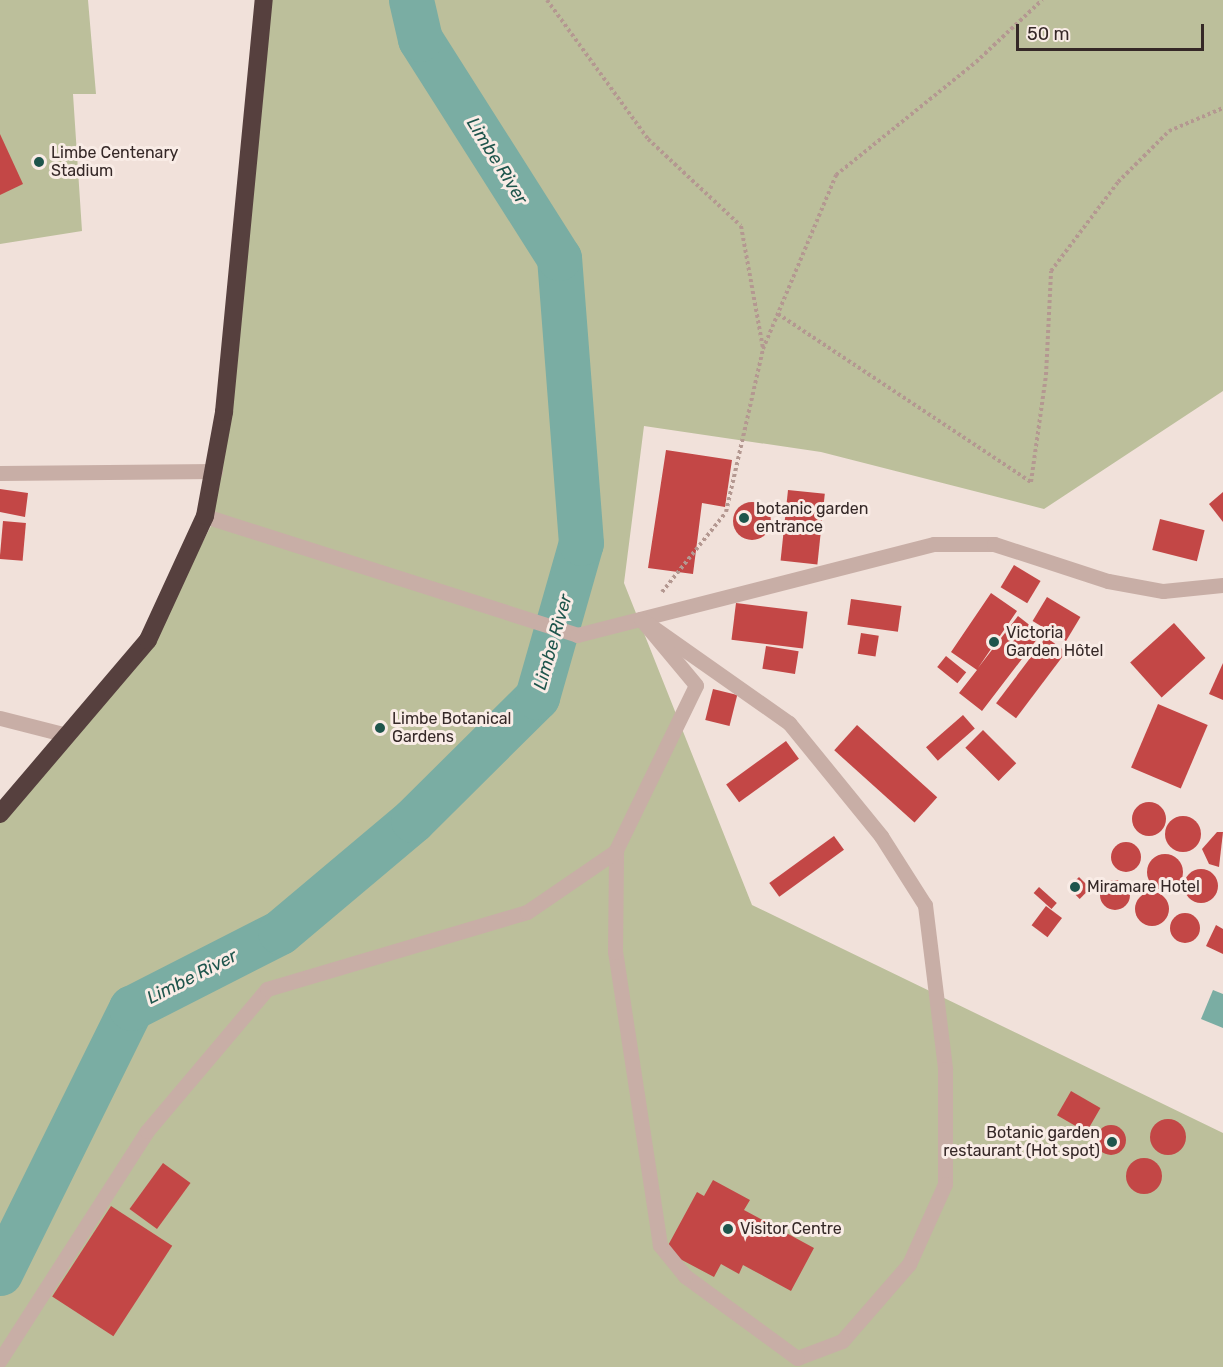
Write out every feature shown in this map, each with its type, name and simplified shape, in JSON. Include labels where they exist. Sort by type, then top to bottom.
[{"type":"highway","points":[[0,814],[148,640],[206,516],[215,471],[264,0]]},
{"type":"street","points":[[0,473],[215,471]]},
{"type":"street","points":[[206,516],[577,635],[609,631],[640,619],[934,544],[994,544],[1108,581],[1163,591],[1223,585]]},
{"type":"street","points":[[640,619],[789,723],[881,836],[925,905],[944,1058],[945,1184],[909,1264],[842,1341],[797,1358],[685,1276],[660,1245],[615,952],[616,851],[696,685],[640,619]]},
{"type":"street","points":[[0,718],[67,735]]},
{"type":"street","points":[[0,1360],[63,1253],[147,1131],[267,989],[527,912],[616,851]]},
{"type":"path","points":[[547,0],[648,139],[741,226],[764,349]]},
{"type":"path","points":[[640,619],[726,512],[764,349],[836,175],[976,62],[1042,0]]},
{"type":"path","points":[[778,314],[1031,482],[1046,375],[1051,271],[1118,182],[1169,131],[1223,108]]},
{"type":"green space","name":"Limbe Centenary Stadium","points":[[0,0],[88,0],[96,94],[73,94],[82,231],[0,244]]},
{"type":"green space","name":"Limbe Botanical Gardens","points":[[267,0],[1223,0],[1223,391],[1044,509],[821,452],[644,426],[624,583],[752,905],[1223,1133],[1223,1367],[0,1367],[0,820],[154,636],[212,524]]},
{"type":"water","points":[[1213,990],[1223,994],[1223,1028],[1201,1019]]},
{"type":"building","points":[[0,134],[23,184],[0,195]]},
{"type":"building","points":[[666,450],[732,460],[725,507],[702,503],[693,574],[648,568]]},
{"type":"building","points":[[0,489],[28,493],[25,517],[0,512]]},
{"type":"building","points":[[788,490],[825,494],[817,564],[781,561]]},
{"type":"building","points":[[1223,492],[1223,522],[1209,504]]},
{"type":"building","points":[[752,502],[766,507],[771,521],[766,535],[752,540],[738,535],[733,521],[738,507]]},
{"type":"building","points":[[1160,519],[1205,530],[1197,561],[1152,550]]},
{"type":"building","points":[[3,521],[26,523],[23,561],[0,559]]},
{"type":"building","points":[[1014,565],[1041,581],[1027,603],[1001,587]]},
{"type":"building","points":[[991,593],[1017,611],[978,668],[1018,616],[1041,634],[982,711],[959,693],[977,670],[951,652]]},
{"type":"building","points":[[1047,597],[1080,617],[1066,641],[1033,621]]},
{"type":"building","points":[[851,599],[902,606],[898,632],[847,625]]},
{"type":"building","points":[[736,603],[807,612],[803,648],[731,640]]},
{"type":"building","points":[[1174,623],[1205,658],[1162,697],[1130,662]]},
{"type":"building","points":[[861,633],[879,636],[875,657],[858,654]]},
{"type":"building","points":[[1046,637],[1066,652],[1016,718],[996,703]]},
{"type":"building","points":[[766,646],[799,651],[795,674],[762,669]]},
{"type":"building","points":[[946,656],[966,672],[957,683],[937,667]]},
{"type":"building","points":[[1223,663],[1223,700],[1209,694]]},
{"type":"building","points":[[713,689],[737,695],[730,726],[705,720]]},
{"type":"building","points":[[1158,704],[1208,725],[1181,789],[1131,768]]},
{"type":"building","points":[[963,715],[975,729],[938,761],[926,747]]},
{"type":"building","points":[[857,725],[937,797],[915,823],[834,750]]},
{"type":"building","points":[[983,730],[1016,763],[999,781],[965,748]]},
{"type":"building","points":[[786,741],[799,759],[739,802],[726,784]]},
{"type":"building","points":[[1149,802],[1161,807],[1166,819],[1161,831],[1149,836],[1137,831],[1132,819],[1137,807]]},
{"type":"building","points":[[1183,816],[1196,821],[1201,834],[1196,847],[1183,852],[1170,847],[1165,834],[1170,821]]},
{"type":"building","points":[[1217,832],[1223,832],[1219,867],[1209,864],[1202,849]]},
{"type":"building","points":[[834,836],[844,850],[779,897],[769,883]]},
{"type":"building","points":[[1126,842],[1137,846],[1141,857],[1137,868],[1126,872],[1115,868],[1111,857],[1115,846]]},
{"type":"building","points":[[1165,854],[1177,860],[1183,872],[1177,884],[1165,890],[1153,884],[1147,872],[1153,860]]},
{"type":"building","points":[[1201,869],[1213,874],[1218,886],[1213,898],[1201,903],[1189,898],[1184,886],[1189,874]]},
{"type":"building","points":[[1079,877],[1090,888],[1080,899],[1068,888]]},
{"type":"building","points":[[1115,880],[1126,884],[1130,895],[1126,906],[1115,910],[1104,906],[1100,895],[1104,884]]},
{"type":"building","points":[[1039,887],[1057,903],[1051,909],[1034,893]]},
{"type":"building","points":[[1152,892],[1164,897],[1169,909],[1164,921],[1152,926],[1140,921],[1135,909],[1140,897]]},
{"type":"building","points":[[1046,906],[1062,918],[1048,937],[1032,925]]},
{"type":"building","points":[[1185,913],[1196,917],[1200,928],[1196,939],[1185,943],[1174,939],[1170,928],[1174,917]]},
{"type":"building","points":[[1216,925],[1223,929],[1223,954],[1206,946]]},
{"type":"building","points":[[1071,1091],[1100,1108],[1086,1132],[1057,1115]]},
{"type":"building","points":[[1168,1119],[1181,1124],[1186,1137],[1181,1150],[1168,1155],[1155,1150],[1150,1137],[1155,1124]]},
{"type":"building","points":[[1111,1125],[1122,1129],[1126,1140],[1122,1151],[1111,1155],[1100,1151],[1096,1140],[1100,1129]]},
{"type":"building","points":[[1144,1158],[1157,1163],[1162,1176],[1157,1189],[1144,1194],[1131,1189],[1126,1176],[1131,1163]]},
{"type":"building","points":[[163,1163],[191,1183],[157,1229],[129,1209]]},
{"type":"building","name":"Visitor Centre","points":[[713,1180],[750,1200],[744,1210],[814,1248],[791,1291],[743,1265],[739,1274],[721,1264],[714,1277],[665,1251],[697,1192],[704,1196]]},
{"type":"building","points":[[111,1206],[172,1246],[113,1336],[52,1297]]},
{"type":"waterway","name":"Limbe River","points":[[0,1273],[131,1008],[280,932],[413,820],[537,697],[581,543],[559,258],[420,39],[411,0]]},
{"type":"place","name":"Limbe Centenary Stadium","points":[[39,162]]},
{"type":"place","name":"botanic garden entrance","points":[[744,518]]},
{"type":"place","name":"Victoria Garden Hôtel","points":[[994,642]]},
{"type":"place","name":"Limbe Botanical Gardens","points":[[380,728]]},
{"type":"place","name":"Miramare Hotel","points":[[1075,887]]},
{"type":"place","name":"Botanic garden restaurant (Hot spot)","points":[[1112,1142]]},
{"type":"place","name":"Visitor Centre","points":[[728,1229]]}]
